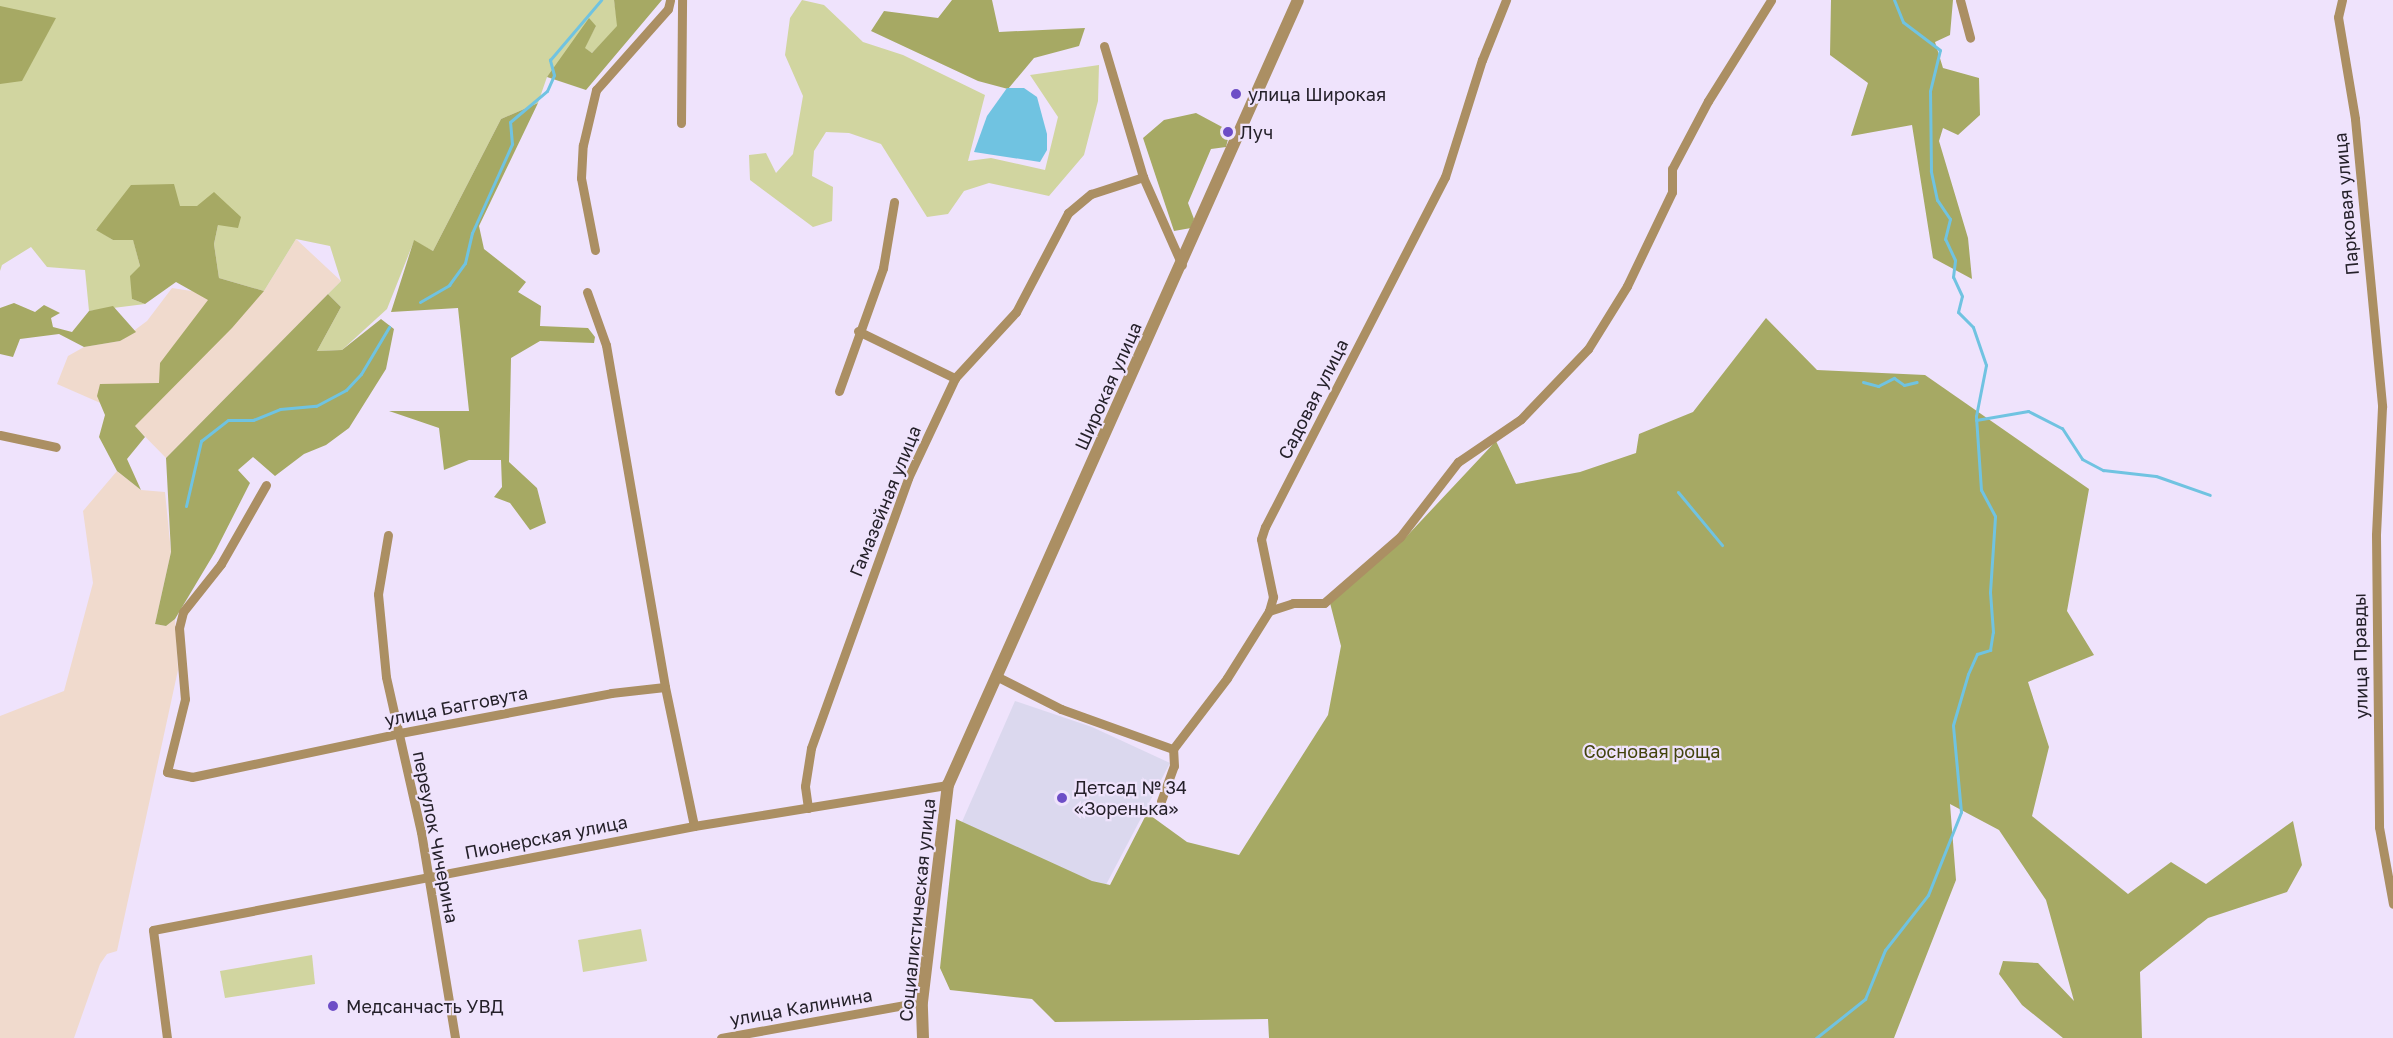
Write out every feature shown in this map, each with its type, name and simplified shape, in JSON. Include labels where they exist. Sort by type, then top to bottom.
[{"type":"street","points":[[595,250],[581,178],[583,145],[596,90],[668,9],[670,0]]},
{"type":"street","points":[[681,123],[682,0]]},
{"type":"street","name":"Широкая улица","points":[[948,785],[1182,266],[1244,115],[1298,0]]},
{"type":"street","name":"Садовая улица","points":[[1269,611],[1273,597],[1261,539],[1265,527],[1445,177],[1482,60],[1506,0]]},
{"type":"street","points":[[1161,801],[1174,766],[1173,750],[1227,678],[1269,611],[1293,603],[1324,603],[1400,537],[1458,462],[1521,420],[1588,349],[1627,286],[1672,192],[1672,169],[1687,140],[1728,65],[1772,0]]},
{"type":"street","points":[[1960,0],[1970,38]]},
{"type":"street","name":"Парковая улица","points":[[2342,0],[2338,17],[2355,119],[2382,407]]},
{"type":"street","points":[[1104,46],[1143,177],[1182,266]]},
{"type":"street","name":"Гамазейная улица","points":[[808,808],[805,786],[811,748],[908,478],[955,378],[1016,312],[1068,213],[1091,194],[1143,177]]},
{"type":"street","points":[[839,391],[858,331],[883,268],[894,202]]},
{"type":"street","points":[[587,292],[606,345],[666,687],[694,826]]},
{"type":"street","points":[[858,331],[955,378]]},
{"type":"street","points":[[2382,407],[2393,407]]},
{"type":"street","name":"улица Правды","points":[[2382,407],[2376,535],[2379,827],[2393,904]]},
{"type":"street","points":[[0,435],[56,447]]},
{"type":"street","name":"улица Багговута","points":[[266,485],[221,564],[183,612],[179,628],[185,699],[167,772],[192,777],[400,733],[611,693],[666,687]]},
{"type":"street","name":"переулок Чичерина","points":[[388,535],[378,594],[387,677],[428,876],[455,1038]]},
{"type":"street","points":[[996,676],[1060,709],[1173,750]]},
{"type":"street","name":"Пионерская улица","points":[[167,1038],[153,930],[694,826],[948,785]]},
{"type":"street","name":"Социалистическая улица","points":[[923,1038],[922,1002],[948,785]]},
{"type":"street","name":"улица Калинина","points":[[721,1038],[922,1002]]},
{"type":"shaded area","points":[[296,239],[341,281],[166,458],[121,412],[57,384],[68,356],[84,347],[120,341],[147,321],[172,288],[198,292],[264,291]]},
{"type":"shaded area","points":[[117,471],[141,490],[165,492],[171,552],[155,624],[166,626],[175,619],[178,670],[117,951],[107,954],[100,964],[74,1038],[0,1038],[0,716],[64,691],[93,583],[83,511]]},
{"type":"shaded area","name":"Детсад № 34 «Зоренька»","points":[[1015,701],[1092,727],[1170,763],[1078,938],[958,831]]},
{"type":"green space","points":[[0,0],[614,0],[618,26],[592,53],[584,48],[596,26],[547,77],[538,103],[501,119],[433,251],[414,241],[387,309],[342,350],[317,351],[341,307],[328,294],[341,281],[330,246],[296,239],[264,291],[219,278],[214,244],[218,225],[197,206],[180,206],[96,229],[113,240],[133,239],[140,266],[132,299],[145,304],[89,311],[85,270],[47,267],[31,247],[2,265],[0,271]]},
{"type":"green space","points":[[614,0],[662,0],[586,90],[547,77],[589,18],[596,26],[585,48],[592,53],[617,26]]},
{"type":"green space","points":[[802,0],[824,5],[863,42],[903,55],[985,95],[968,161],[991,158],[1045,170],[1058,117],[1030,75],[1099,65],[1098,101],[1084,155],[1049,196],[989,183],[964,191],[948,214],[927,217],[881,144],[849,133],[826,132],[814,151],[812,176],[833,187],[832,221],[813,227],[750,180],[749,155],[766,153],[776,173],[793,154],[803,96],[785,55],[790,18]]},
{"type":"green space","points":[[952,0],[992,0],[999,32],[1085,28],[1079,46],[1034,58],[1008,89],[978,81],[871,31],[884,11],[938,18]]},
{"type":"green space","points":[[1831,0],[1953,0],[1950,35],[1935,42],[1943,68],[1979,78],[1980,115],[1958,135],[1943,128],[1939,141],[1968,238],[1972,279],[1933,258],[1912,125],[1851,136],[1868,83],[1830,55]]},
{"type":"green space","points":[[0,6],[56,18],[22,81],[0,84]]},
{"type":"green space","points":[[538,103],[479,226],[484,249],[526,282],[518,292],[541,306],[540,326],[588,328],[595,337],[594,343],[540,341],[511,358],[509,462],[537,488],[546,523],[530,530],[510,503],[494,497],[502,487],[501,460],[469,460],[444,470],[439,428],[389,411],[469,411],[458,308],[391,312],[414,240],[433,251],[501,119]]},
{"type":"green space","points":[[1196,113],[1224,128],[1228,139],[1226,147],[1211,149],[1188,203],[1194,219],[1191,228],[1174,231],[1143,138],[1164,120]]},
{"type":"green space","points":[[174,184],[180,206],[197,206],[214,192],[241,217],[238,228],[218,225],[214,244],[219,278],[264,291],[232,328],[135,426],[145,437],[127,459],[141,490],[117,471],[99,437],[105,415],[97,396],[100,384],[159,383],[160,363],[208,300],[176,282],[145,304],[132,299],[130,276],[140,266],[133,240],[113,240],[96,230],[131,185]]},
{"type":"green space","points":[[328,294],[341,307],[317,351],[342,350],[381,319],[394,329],[386,369],[349,428],[326,445],[304,454],[275,476],[253,457],[238,470],[250,483],[215,552],[175,619],[166,626],[155,624],[171,552],[166,458]]},
{"type":"green space","points":[[14,303],[35,312],[44,305],[60,313],[51,318],[53,327],[72,332],[89,311],[113,306],[136,332],[120,341],[84,347],[59,334],[20,339],[13,357],[0,354],[0,308]]},
{"type":"green space","name":"Сосновая роща","points":[[1766,318],[1817,370],[1925,375],[2089,489],[2067,611],[2094,655],[2028,682],[2049,747],[2032,816],[2128,894],[2171,862],[2206,884],[2293,821],[2302,865],[2287,892],[2208,918],[2140,972],[2142,1038],[2063,1038],[2022,1005],[1999,974],[2003,961],[2038,963],[2074,1001],[2046,900],[1999,830],[1950,804],[1956,880],[1894,1038],[1269,1038],[1268,1019],[1055,1022],[1032,999],[950,990],[940,968],[956,819],[1092,881],[1110,885],[1147,813],[1187,842],[1239,855],[1328,715],[1341,646],[1330,603],[1405,538],[1496,441],[1516,484],[1580,472],[1636,453],[1639,434],[1693,412]]},
{"type":"green space","points":[[641,929],[647,961],[583,972],[578,940]]},
{"type":"green space","points":[[312,955],[315,984],[225,998],[220,971]]},
{"type":"water","points":[[1007,88],[1024,88],[1037,97],[1047,134],[1047,150],[1040,162],[974,152],[987,116]]},
{"type":"waterway","points":[[420,302],[449,285],[465,263],[472,233],[512,144],[510,122],[547,91],[554,75],[550,60],[601,0]]},
{"type":"waterway","points":[[1816,1038],[1865,999],[1885,950],[1928,895],[1961,812],[1953,725],[1968,674],[1977,654],[1990,650],[1993,632],[1990,592],[1995,516],[1981,490],[1976,416],[1986,365],[1973,327],[1958,312],[1962,296],[1953,277],[1955,260],[1945,239],[1950,219],[1937,200],[1931,171],[1930,91],[1940,50],[1903,22],[1894,0]]},
{"type":"waterway","points":[[186,506],[201,441],[228,420],[253,420],[280,409],[316,406],[346,390],[361,374],[389,327]]},
{"type":"waterway","points":[[1863,382],[1878,386],[1894,378],[1904,385],[1917,382]]},
{"type":"waterway","points":[[1976,420],[2028,411],[2062,428],[2082,459],[2103,470],[2156,476],[2210,495]]},
{"type":"waterway","points":[[1678,492],[1722,545]]},
{"type":"place","name":"улица Широкая","points":[[1236,94]]},
{"type":"place","name":"Луч","points":[[1228,132]]},
{"type":"place","name":"Детсад № 34 «Зоренька»","points":[[1062,798]]},
{"type":"place","name":"Медсанчасть УВД","points":[[333,1006]]}]
